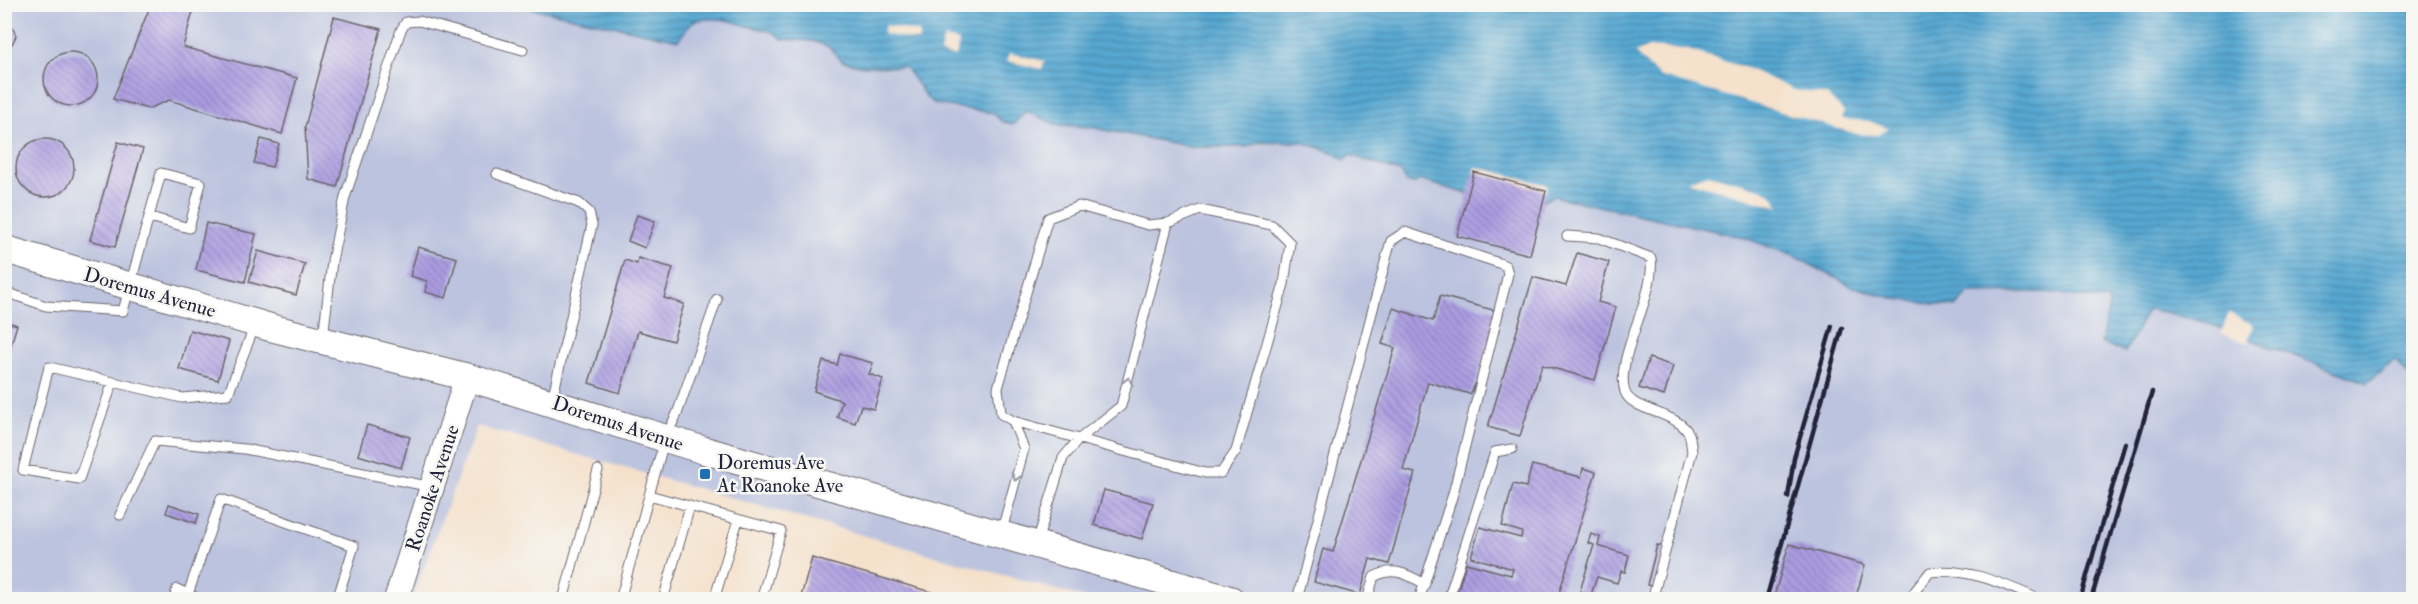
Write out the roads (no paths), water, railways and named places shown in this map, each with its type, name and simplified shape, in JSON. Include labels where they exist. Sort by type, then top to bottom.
[{"type":"main road","name":"Doremus Avenue","points":[[5,249],[256,323],[468,377],[664,438],[1231,600]]},
{"type":"street","name":"Roanoke Avenue","points":[[396,600],[468,377]]},
{"type":"lane","points":[[323,341],[332,261],[345,197],[401,30],[406,22],[418,21],[523,50]]},
{"type":"lane","points":[[5,249],[5,292],[46,306],[123,311],[132,286],[161,173],[201,183],[189,228],[150,217]]},
{"type":"lane","points":[[497,174],[579,203],[589,212],[591,225],[551,402]]},
{"type":"lane","points":[[1079,206],[1148,225],[1168,223],[1200,210],[1272,225],[1290,243],[1284,284],[1236,451],[1221,473],[1205,473],[1079,440],[1013,421],[1001,414],[998,388],[1048,218],[1079,206]]},
{"type":"lane","points":[[1036,544],[1063,458],[1079,440],[1121,406],[1168,223]]},
{"type":"lane","points":[[1297,600],[1391,240],[1405,232],[1499,263],[1506,266],[1508,274],[1454,494],[1419,600]]},
{"type":"lane","points":[[1567,236],[1599,238],[1651,258],[1653,270],[1623,376],[1626,394],[1634,403],[1671,417],[1689,434],[1692,452],[1652,600]]},
{"type":"lane","points":[[620,600],[664,438],[677,414],[717,300]]},
{"type":"lane","points":[[113,382],[79,479],[23,470],[49,367],[182,398],[228,394],[256,323]]},
{"type":"lane","points":[[1000,534],[1024,449],[1013,421]]},
{"type":"lane","points":[[120,515],[155,441],[245,449],[432,487]]},
{"type":"lane","points":[[1448,600],[1495,452],[1512,449]]},
{"type":"lane","points":[[563,600],[598,470]]},
{"type":"lane","points":[[649,495],[781,531],[761,600]]},
{"type":"lane","points":[[188,594],[221,499],[354,546],[337,600]]},
{"type":"lane","points":[[663,600],[690,506]]},
{"type":"lane","points":[[714,600],[738,520]]},
{"type":"lane","points":[[1908,600],[1930,572],[1952,569],[1992,580],[2041,600]]},
{"type":"lane","points":[[1366,600],[1374,577],[1384,571],[1405,573],[1425,584]]},
{"type":"lane","points":[[174,600],[177,589],[202,600]]},
{"type":"water","points":[[517,5],[2413,5],[2413,380],[2395,360],[2367,383],[2201,321],[2148,309],[2125,352],[2101,343],[2110,301],[2047,292],[1969,293],[1956,307],[1896,299],[1851,286],[1796,257],[1743,237],[1552,196],[1542,202],[1468,194],[1419,180],[1414,184],[1406,182],[1402,173],[1351,155],[1344,160],[1335,153],[1301,142],[1256,143],[1247,147],[1192,147],[1089,127],[1057,125],[1026,111],[1013,125],[1001,121],[993,113],[935,104],[927,98],[905,67],[864,66],[842,61],[829,47],[813,41],[782,39],[768,30],[717,19],[693,21],[678,40]]},
{"type":"railway","points":[[1788,497],[1794,458],[1832,326]]},
{"type":"railway","points":[[1766,600],[1842,328]]},
{"type":"railway","points":[[2091,600],[2152,392]]},
{"type":"railway","points":[[2080,600],[2125,443]]},
{"type":"place","name":"Doremus Ave At Roanoke Ave","points":[[705,474]]}]
